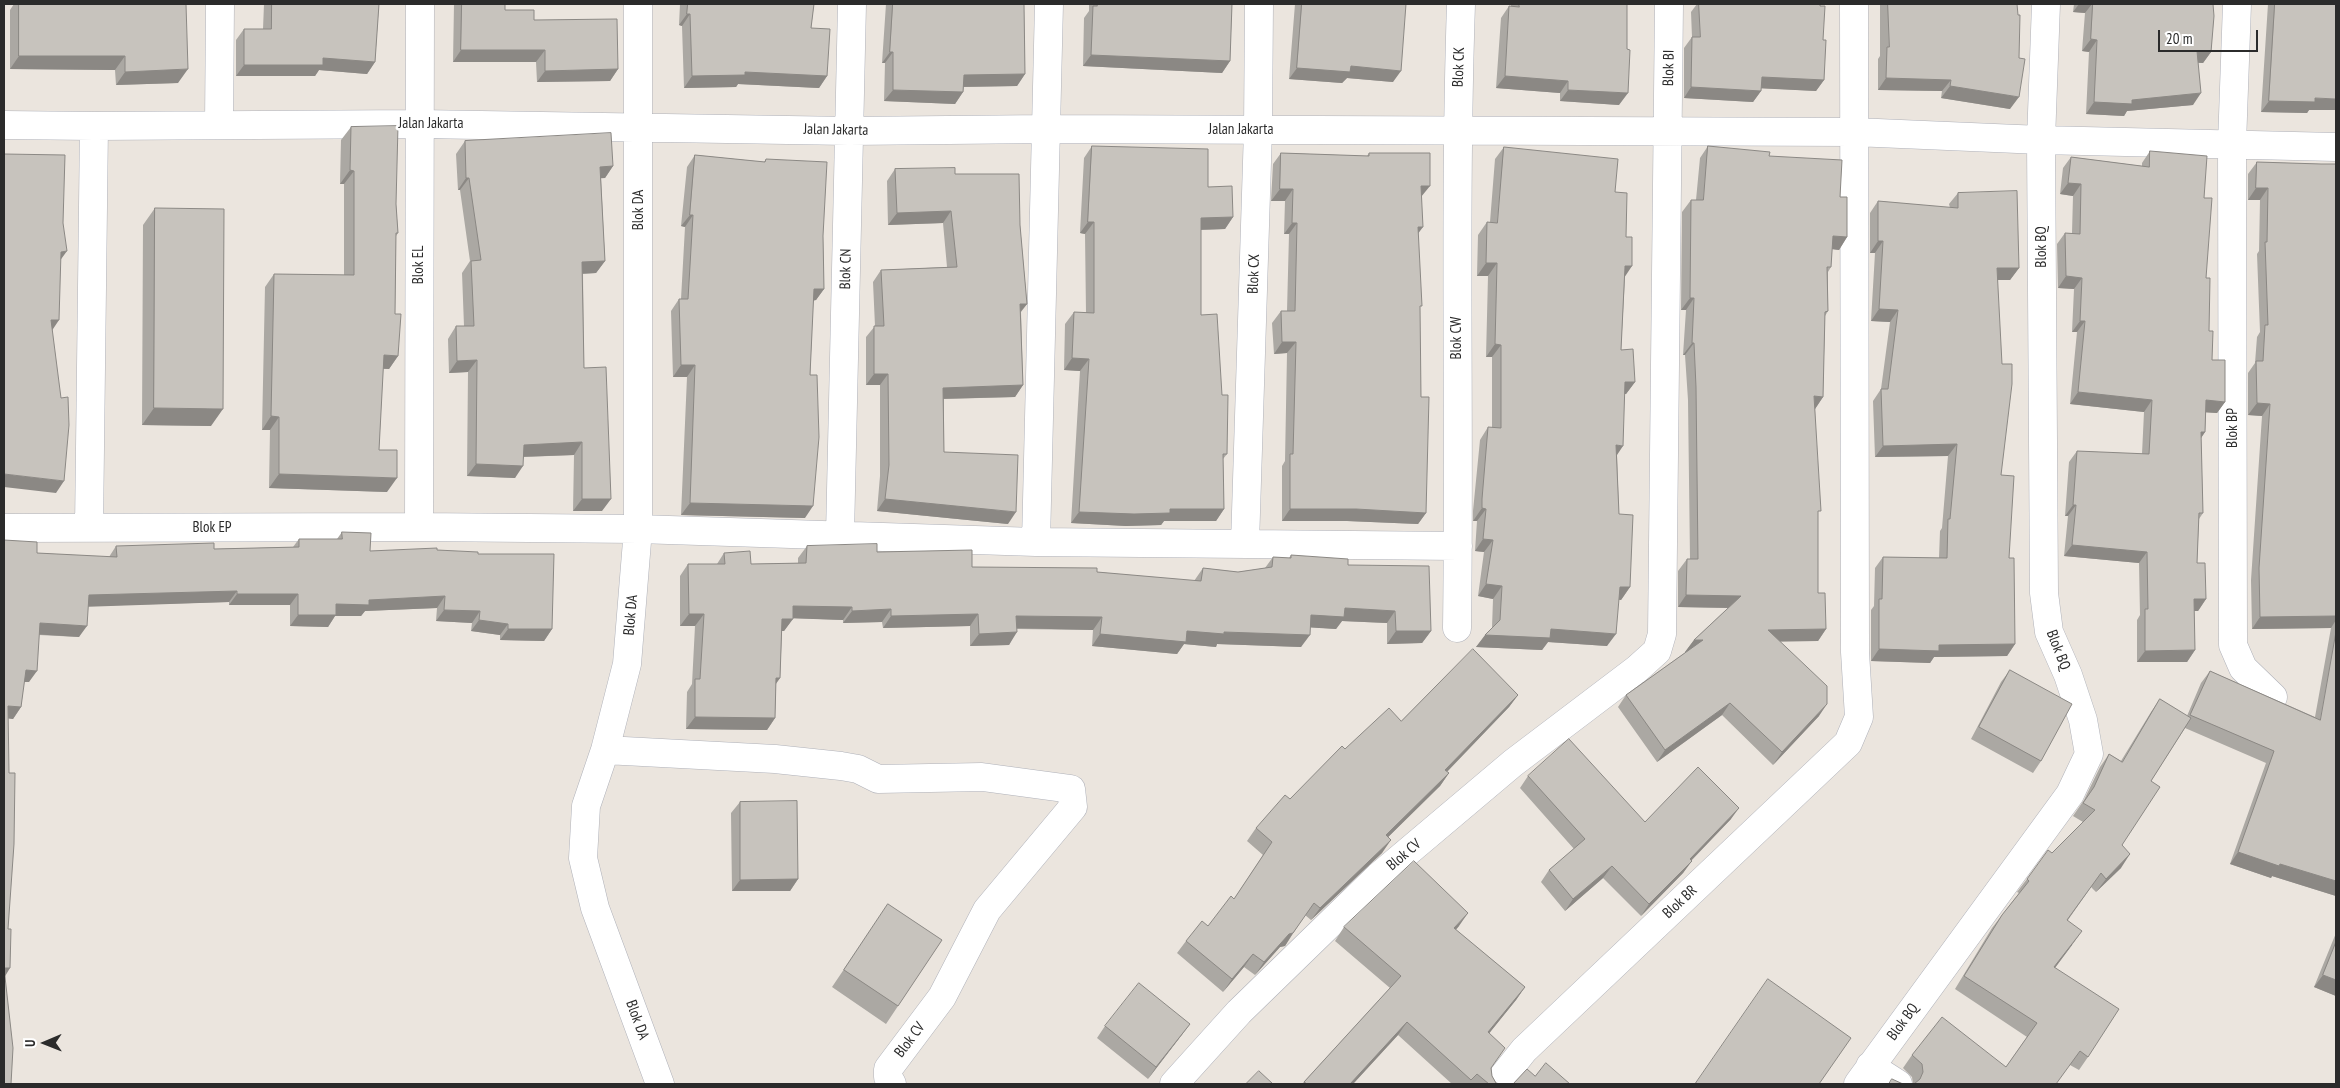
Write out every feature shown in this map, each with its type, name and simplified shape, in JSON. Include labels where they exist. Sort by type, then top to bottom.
[{"type":"street","points":[[219,125],[220,4]]},
{"type":"street","name":"Blok EL","points":[[419,527],[420,4]]},
{"type":"street","name":"Blok DA","points":[[638,4],[638,529],[627,664],[605,750],[586,806],[583,858],[595,908],[660,1084]]},
{"type":"street","name":"Blok CN","points":[[840,535],[852,4]]},
{"type":"street","points":[[1036,542],[1049,4]]},
{"type":"street","name":"Blok CX","points":[[1245,544],[1258,130],[1259,4]]},
{"type":"street","name":"Blok CK","points":[[1457,130],[1460,4]]},
{"type":"street","name":"Blok BI","points":[[1657,651],[1662,634],[1670,4]]},
{"type":"street","points":[[1854,4],[1854,132]]},
{"type":"street","name":"Blok BQ","points":[[1864,1075],[2070,794],[2088,754],[2084,720],[2068,675],[2049,632],[2044,593],[2041,140],[2046,4]]},
{"type":"street","name":"Blok BP","points":[[2237,4],[2232,144],[2233,645],[2242,668],[2273,697]]},
{"type":"street","name":"Jalan Jakarta","points":[[4,124],[94,126],[420,124],[849,130],[1854,132],[2041,140],[2336,147]]},
{"type":"street","points":[[90,528],[94,126]]},
{"type":"street","name":"Blok CW","points":[[1456,628],[1458,546],[1457,130]]},
{"type":"street","name":"Blok BR","points":[[1497,1084],[1524,1050],[1848,743],[1859,717],[1855,652],[1854,132]]},
{"type":"street","name":"Blok EP","points":[[4,528],[419,527],[638,529],[1036,542],[1458,546]]},
{"type":"street","name":"Blok CV","points":[[1174,1084],[1239,1012],[1380,876],[1512,763],[1657,651]]},
{"type":"street","name":"Blok CV","points":[[605,750],[775,759],[858,769],[878,778],[982,777],[1071,789],[1073,807],[987,910],[942,998],[888,1069],[888,1078],[892,1084]]},
{"type":"street","points":[[1864,1075],[1898,1084]]},
{"type":"building","points":[[19,4],[186,4],[188,69],[125,72],[125,56],[19,56]]},
{"type":"building","points":[[272,4],[379,4],[375,62],[323,58],[323,65],[244,65],[244,29],[271,29]]},
{"type":"building","points":[[462,4],[505,4],[505,10],[534,10],[534,20],[617,19],[618,69],[545,71],[545,50],[461,50]]},
{"type":"building","points":[[688,4],[814,4],[811,28],[830,29],[827,76],[745,72],[745,75],[692,76],[690,14],[687,14]]},
{"type":"building","points":[[893,4],[1024,4],[1025,74],[964,75],[963,92],[893,90],[893,52],[890,52]]},
{"type":"building","points":[[1097,4],[1232,4],[1230,61],[1091,55],[1093,6],[1097,6]]},
{"type":"building","points":[[1302,4],[1406,4],[1401,71],[1351,66],[1350,72],[1297,68]]},
{"type":"building","points":[[1519,4],[1627,4],[1627,49],[1630,50],[1628,93],[1568,90],[1568,81],[1505,76],[1509,6],[1519,7]]},
{"type":"building","points":[[1699,4],[1820,4],[1820,6],[1825,6],[1823,40],[1826,40],[1824,80],[1762,77],[1761,91],[1691,87],[1692,37],[1700,37]]},
{"type":"building","points":[[1888,4],[2017,4],[2018,15],[2020,15],[2019,58],[2025,59],[2019,97],[1950,86],[1951,80],[1886,78],[1887,47],[1889,47]]},
{"type":"building","points":[[2093,4],[2213,4],[2211,52],[2197,51],[2201,93],[2132,100],[2132,104],[2094,102],[2097,40],[2091,39]]},
{"type":"building","points":[[2275,4],[2336,4],[2336,99],[2315,98],[2315,102],[2269,101]]},
{"type":"building","points":[[398,126],[396,204],[398,233],[396,233],[395,314],[401,314],[398,356],[384,355],[379,450],[397,450],[397,478],[279,474],[279,417],[271,416],[274,274],[354,275],[354,171],[350,170],[351,127]]},
{"type":"building","points":[[611,133],[613,166],[600,167],[605,261],[582,262],[584,368],[606,367],[611,499],[582,499],[582,442],[524,445],[523,466],[476,464],[477,360],[457,361],[456,326],[474,326],[471,261],[481,260],[469,178],[466,178],[465,141]]},
{"type":"building","points":[[1092,146],[1208,149],[1208,187],[1232,186],[1233,217],[1201,218],[1201,315],[1217,314],[1222,395],[1228,395],[1227,454],[1223,454],[1224,509],[1170,509],[1170,513],[1134,514],[1079,512],[1089,359],[1072,358],[1074,312],[1094,313],[1094,222],[1088,222]]},
{"type":"building","points":[[1708,146],[1770,152],[1769,156],[1842,160],[1840,197],[1847,197],[1847,237],[1833,236],[1831,267],[1827,267],[1828,311],[1825,312],[1823,397],[1814,396],[1821,511],[1818,511],[1818,593],[1825,593],[1826,629],[1768,630],[1827,686],[1827,704],[1782,752],[1730,703],[1665,750],[1626,695],[1703,640],[1694,640],[1741,596],[1686,595],[1687,559],[1698,559],[1696,387],[1694,343],[1692,343],[1694,298],[1690,298],[1691,200],[1703,200]]},
{"type":"building","points":[[1504,147],[1618,159],[1615,192],[1627,193],[1626,237],[1632,237],[1632,266],[1625,266],[1621,350],[1633,349],[1635,382],[1625,382],[1623,446],[1616,445],[1619,514],[1633,515],[1630,587],[1620,587],[1616,634],[1551,629],[1550,638],[1485,635],[1500,620],[1502,586],[1486,584],[1493,540],[1483,539],[1486,509],[1482,508],[1482,499],[1488,427],[1501,428],[1501,345],[1495,344],[1497,263],[1486,263],[1487,222],[1497,223]]},
{"type":"building","points":[[2150,151],[2207,156],[2204,198],[2212,198],[2206,278],[2210,278],[2209,331],[2213,331],[2212,360],[2225,360],[2225,402],[2206,400],[2205,432],[2201,432],[2203,513],[2199,513],[2197,563],[2205,563],[2206,599],[2194,599],[2195,650],[2145,651],[2145,609],[2148,609],[2147,552],[2072,545],[2076,505],[2073,505],[2077,451],[2149,454],[2152,400],[2078,392],[2085,321],[2080,321],[2082,278],[2066,276],[2065,233],[2080,234],[2081,184],[2068,183],[2071,157],[2149,167]]},
{"type":"building","points":[[1281,153],[1369,156],[1369,153],[1430,153],[1430,186],[1421,186],[1423,227],[1418,227],[1422,306],[1420,306],[1421,397],[1429,397],[1426,513],[1356,509],[1290,509],[1290,454],[1293,454],[1296,342],[1282,342],[1281,311],[1295,311],[1297,223],[1292,223],[1293,189],[1280,189]]},
{"type":"building","points":[[4,154],[65,155],[63,223],[67,251],[61,252],[59,320],[51,320],[61,398],[68,397],[69,425],[64,481],[4,474]]},
{"type":"building","points":[[695,155],[765,162],[766,159],[827,162],[823,236],[824,289],[814,289],[810,375],[817,375],[819,437],[813,506],[690,503],[695,365],[681,365],[679,299],[688,299],[693,215],[690,215]]},
{"type":"building","points":[[2257,162],[2336,164],[2336,616],[2260,617],[2259,568],[2270,404],[2257,403],[2256,361],[2263,361],[2265,325],[2268,325],[2265,242],[2267,242],[2268,188],[2256,188]]},
{"type":"building","points":[[955,168],[955,174],[1019,174],[1020,225],[1027,304],[1020,304],[1023,385],[943,388],[944,452],[1018,455],[1016,512],[885,499],[889,465],[888,374],[874,374],[874,326],[884,326],[881,270],[957,267],[951,211],[897,213],[895,169]]},
{"type":"building","points":[[2017,191],[2019,268],[1997,268],[2002,364],[2012,364],[2012,384],[2001,475],[2014,476],[2009,558],[2014,558],[2015,644],[1939,645],[1939,651],[1879,649],[1879,599],[1882,599],[1883,557],[1947,558],[1948,519],[1950,519],[1957,444],[1883,446],[1881,389],[1888,389],[1898,310],[1879,309],[1883,241],[1878,241],[1878,201],[1958,208],[1958,193]]},
{"type":"building","points":[[155,208],[224,209],[223,409],[154,408]]},
{"type":"building","points":[[342,532],[371,533],[370,551],[437,548],[437,550],[478,552],[478,554],[554,554],[552,629],[508,629],[508,624],[479,620],[480,611],[444,610],[445,596],[369,600],[369,605],[336,604],[336,615],[298,615],[298,594],[237,594],[237,591],[89,595],[87,626],[40,623],[37,671],[26,670],[21,707],[8,706],[9,773],[15,773],[14,844],[8,929],[11,929],[10,968],[4,968],[4,540],[37,542],[37,553],[117,557],[116,546],[214,543],[214,549],[299,547],[299,539],[342,539]]},
{"type":"building","points":[[877,544],[877,552],[972,550],[972,567],[1097,568],[1097,572],[1201,581],[1203,568],[1238,572],[1272,567],[1273,557],[1291,558],[1291,555],[1348,559],[1348,565],[1429,566],[1431,631],[1396,631],[1395,611],[1345,608],[1344,617],[1311,615],[1310,635],[1224,632],[1224,634],[1187,631],[1186,642],[1100,634],[1102,617],[1016,616],[1017,632],[979,634],[978,614],[891,616],[891,609],[852,611],[852,607],[793,606],[793,619],[782,619],[780,678],[776,678],[775,718],[695,717],[695,679],[700,679],[704,614],[689,614],[688,564],[725,564],[724,553],[750,551],[751,564],[806,563],[807,546]]},
{"type":"building","points":[[2336,632],[2336,881],[2280,864],[2279,866],[2238,852],[2274,751],[2190,715],[2210,671],[2320,720]]},
{"type":"building","points":[[1473,649],[1518,695],[1445,770],[1449,773],[1386,835],[1391,840],[1320,908],[1314,903],[1293,933],[1289,934],[1264,962],[1253,954],[1232,979],[1186,941],[1202,921],[1208,926],[1231,896],[1234,899],[1272,842],[1256,828],[1285,795],[1290,799],[1342,746],[1345,749],[1389,708],[1401,721]]},
{"type":"building","points":[[2010,670],[2072,704],[2041,761],[1979,727]]},
{"type":"building","points":[[2160,699],[2191,718],[2151,781],[2160,787],[2122,845],[2130,854],[2106,879],[2101,873],[2067,920],[2082,931],[2054,967],[2119,1009],[2088,1057],[2080,1051],[2056,1084],[1914,1084],[1920,1079],[1923,1072],[1922,1064],[1912,1055],[1942,1017],[2006,1067],[2037,1023],[1964,976],[2002,915],[2029,881],[2027,879],[2048,850],[2052,853],[2095,810],[2083,803],[2094,787],[2109,754],[2122,762]]},
{"type":"building","points":[[1569,739],[1645,822],[1698,767],[1739,808],[1690,859],[1692,861],[1649,904],[1612,866],[1573,899],[1549,870],[1585,839],[1528,776]]},
{"type":"building","points":[[797,801],[798,879],[740,880],[740,802]]},
{"type":"building","points":[[1414,861],[1468,913],[1454,928],[1525,987],[1488,1032],[1505,1048],[1491,1068],[1492,1076],[1496,1083],[1500,1084],[1489,1084],[1477,1074],[1471,1080],[1407,1022],[1350,1084],[1307,1084],[1304,1082],[1401,976],[1344,927]]},
{"type":"building","points":[[888,904],[942,940],[898,1006],[844,970]]},
{"type":"building","points":[[2336,942],[2336,980],[2323,975]]},
{"type":"building","points":[[4,968],[13,1048],[11,1084],[4,1084]]},
{"type":"building","points":[[1768,979],[1851,1038],[1819,1084],[1696,1083]]},
{"type":"building","points":[[1139,983],[1190,1024],[1156,1067],[1105,1026]]},
{"type":"building","points":[[1546,1063],[1570,1084],[1513,1084],[1527,1069],[1535,1076]]},
{"type":"building","points":[[1259,1071],[1273,1084],[1246,1084]]},
{"type":"building","points":[[1892,1079],[1903,1084],[1889,1084]]}]
